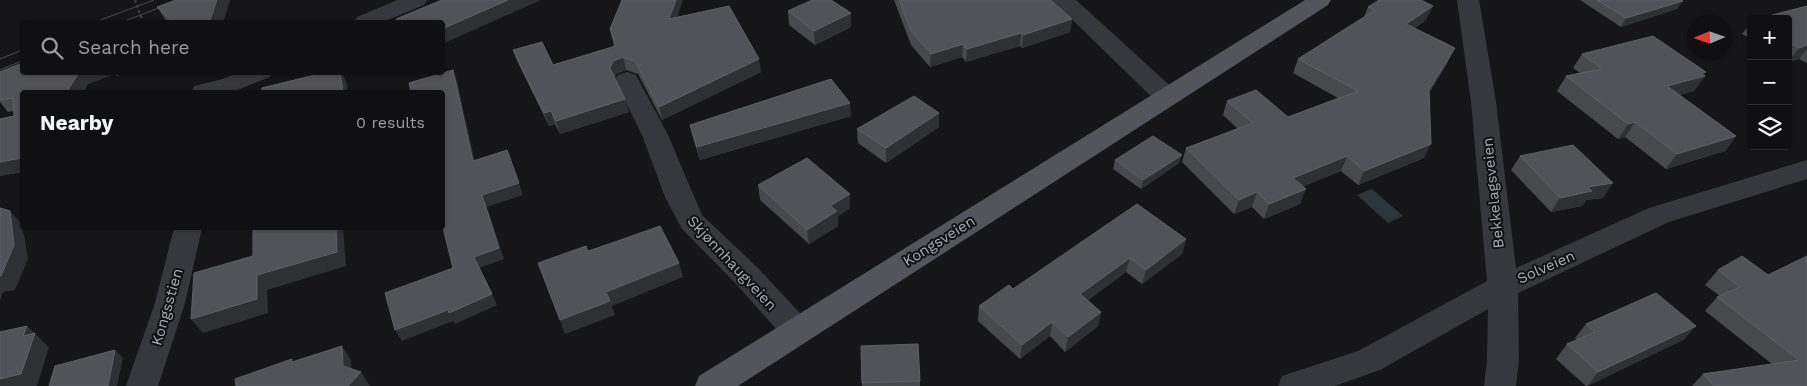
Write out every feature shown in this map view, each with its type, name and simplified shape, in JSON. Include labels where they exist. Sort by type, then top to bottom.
[{"type":"main road","name":"Kongsveien","points":[[715,385],[797,331],[1320,0]]},
{"type":"street","points":[[370,20],[416,0]]},
{"type":"street","points":[[1063,0],[1167,97]]},
{"type":"street","name":"Bekkelagsveien","points":[[1468,0],[1477,48],[1480,90],[1491,160],[1504,286],[1503,352],[1500,386]]},
{"type":"street","points":[[216,90],[254,75]]},
{"type":"street","name":"Skjønnhaugveien","points":[[627,80],[663,153],[670,177],[692,222],[747,276],[797,331]]},
{"type":"street","name":"Solveien","points":[[1294,386],[1369,361],[1504,286],[1659,215],[1807,169]]},
{"type":"street","name":"Kongsstien","points":[[142,386],[170,303],[188,230]]},
{"type":"path","points":[[135,0],[142,20]]},
{"type":"shaded area","points":[[1372,189],[1403,216],[1388,223],[1357,195]]},
{"type":"building","points":[[176,0],[217,0],[210,20],[171,20],[157,7]]},
{"type":"building","points":[[442,0],[508,0],[445,28],[445,20],[396,19]]},
{"type":"building","points":[[622,0],[676,0],[669,19],[729,6],[759,59],[659,107],[635,61],[623,57],[613,61],[610,68],[625,99],[556,121],[551,111],[544,113],[513,50],[542,42],[553,65],[616,46],[610,29]]},
{"type":"building","points":[[812,0],[831,0],[851,13],[814,31],[788,11]]},
{"type":"building","points":[[899,0],[1051,0],[1072,19],[1023,35],[1021,33],[967,49],[963,44],[931,54],[911,31]]},
{"type":"building","points":[[1379,0],[1421,0],[1433,6],[1406,24],[1455,48],[1429,90],[1431,144],[1364,171],[1347,156],[1293,178],[1306,189],[1269,204],[1257,192],[1239,200],[1186,148],[1253,123],[1227,101],[1256,90],[1288,117],[1358,91],[1298,59],[1375,10],[1368,7]]},
{"type":"building","points":[[1597,0],[1682,0],[1683,1],[1626,18]]},
{"type":"building","points":[[1807,6],[1807,45],[1799,48],[1792,44],[1792,15],[1772,15]]},
{"type":"building","points":[[1653,36],[1706,72],[1701,73],[1705,76],[1667,86],[1736,136],[1677,154],[1635,122],[1628,124],[1566,76],[1603,69],[1582,54]]},
{"type":"building","points":[[20,64],[20,75],[77,75],[68,90],[20,90],[20,158],[0,162],[0,119],[14,116],[13,98],[0,100],[0,72]]},
{"type":"building","points":[[453,70],[473,161],[507,150],[519,183],[482,195],[499,248],[474,257],[492,294],[449,313],[448,310],[395,330],[385,293],[453,268],[444,230],[445,90],[411,90],[409,83],[436,75],[445,75],[445,72]]},
{"type":"building","points":[[315,75],[340,75],[343,90],[262,90],[262,88]]},
{"type":"building","points":[[831,79],[850,103],[697,147],[690,125]]},
{"type":"building","points":[[914,96],[939,113],[886,148],[857,129]]},
{"type":"building","points":[[1153,136],[1182,155],[1143,180],[1115,160]]},
{"type":"building","points":[[1573,145],[1613,183],[1588,187],[1592,191],[1560,198],[1520,156]]},
{"type":"building","points":[[807,158],[850,194],[830,206],[837,211],[807,230],[758,185]]},
{"type":"building","points":[[1137,204],[1186,239],[1146,270],[1130,258],[1080,294],[1101,312],[1068,337],[1052,322],[1022,345],[979,306],[1009,285],[1013,289]]},
{"type":"building","points":[[0,208],[10,211],[14,245],[1,276],[0,276]]},
{"type":"building","points":[[660,226],[679,263],[606,292],[610,301],[560,320],[538,263],[586,246],[588,251]]},
{"type":"building","points":[[253,230],[336,230],[337,252],[257,275],[257,299],[191,319],[194,273],[253,256]]},
{"type":"building","points":[[1742,256],[1768,275],[1807,256],[1807,386],[1714,386],[1703,374],[1799,360],[1717,297],[1740,287],[1718,270]]},
{"type":"building","points":[[1656,293],[1696,326],[1598,372],[1567,344],[1595,332],[1586,324]]},
{"type":"building","points":[[27,326],[23,336],[35,333],[21,374],[0,379],[0,332]]},
{"type":"building","points":[[918,344],[920,381],[862,383],[861,346]]},
{"type":"building","points":[[342,346],[343,366],[361,372],[348,386],[236,386],[235,379],[292,359],[292,362]]},
{"type":"building","points":[[115,350],[108,386],[49,386],[55,366]]},
{"type":"tram line","points":[[100,20],[154,0]]},
{"type":"tram line","points":[[127,20],[180,0]]},
{"type":"tram line","points":[[0,59],[20,51]]},
{"type":"tram line","points":[[0,70],[20,62]]}]
